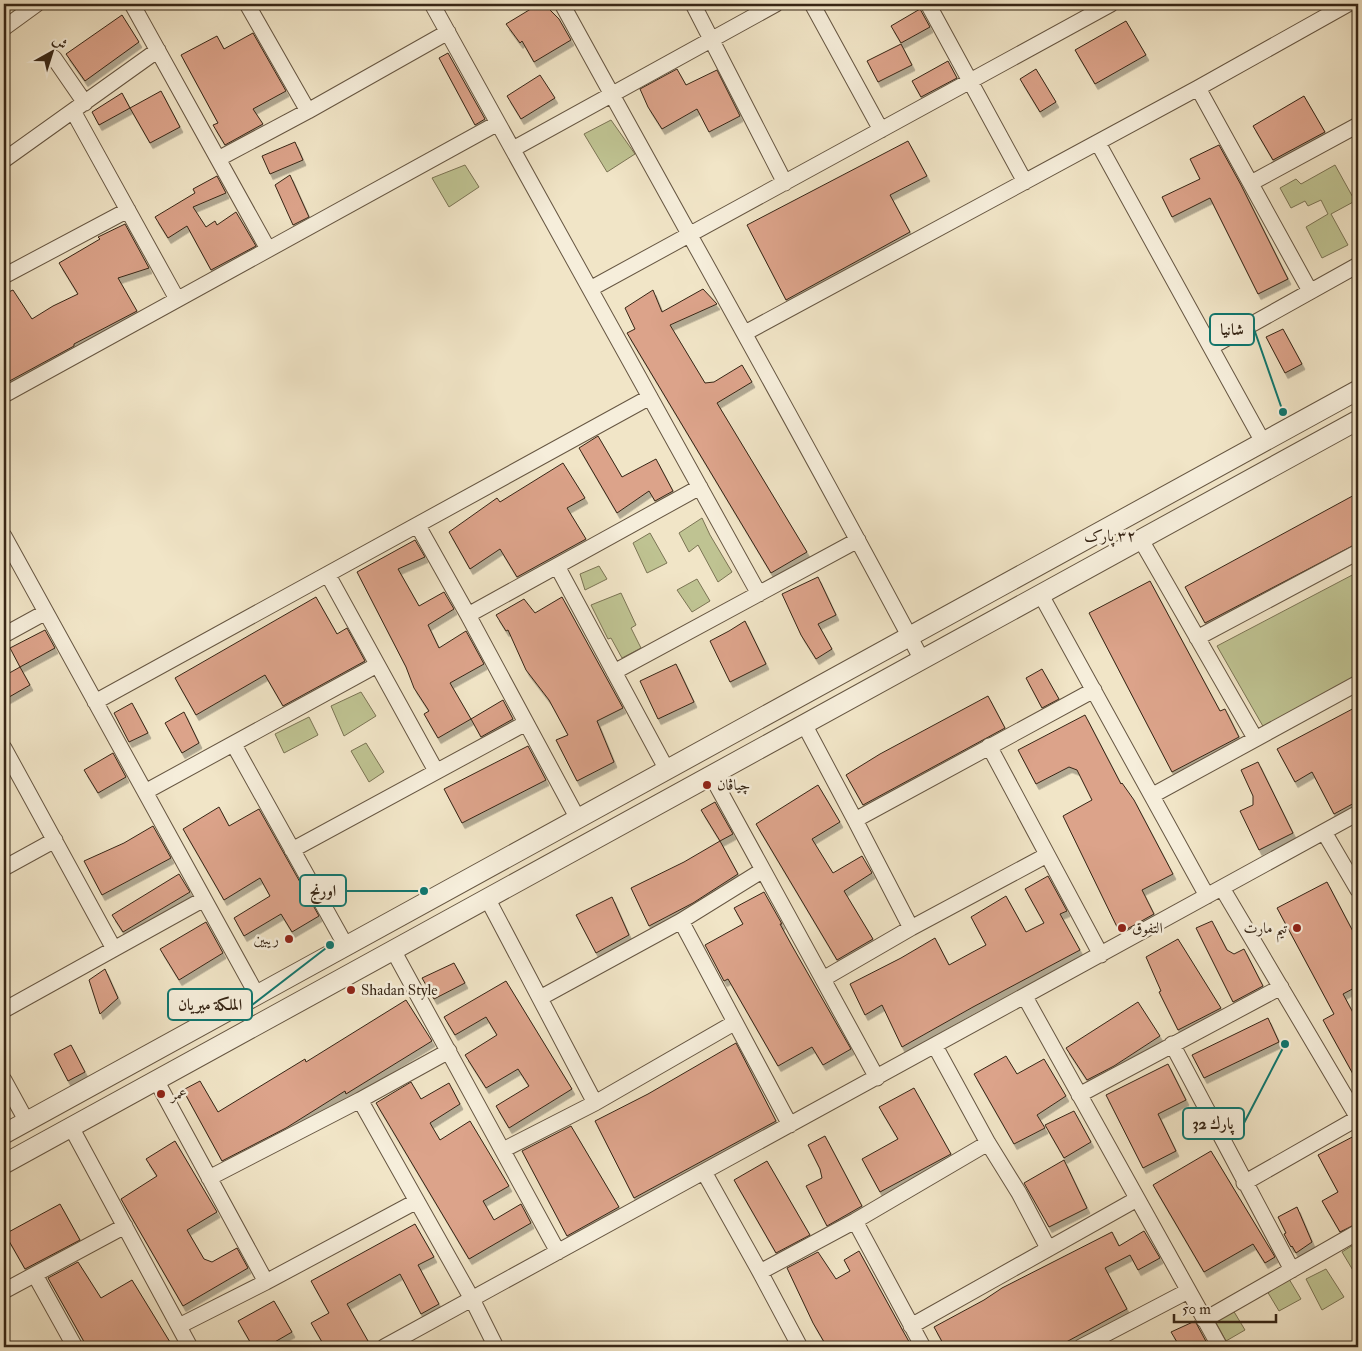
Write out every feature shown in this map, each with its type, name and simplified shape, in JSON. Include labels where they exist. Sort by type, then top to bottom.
[{"type":"street","points":[[4,28],[37,4]]},
{"type":"street","points":[[132,4],[268,249]]},
{"type":"street","points":[[247,4],[308,111]]},
{"type":"street","points":[[432,4],[758,594]]},
{"type":"street","points":[[562,4],[689,236],[746,334],[922,660]]},
{"type":"street","points":[[693,4],[785,183]]},
{"type":"street","points":[[513,149],[776,4]]},
{"type":"street","points":[[812,4],[881,130]]},
{"type":"street","points":[[928,4],[1025,182]]},
{"type":"street","points":[[590,289],[1111,4]]},
{"type":"street","points":[[746,334],[1198,88],[1340,6]]},
{"type":"street","points":[[218,159],[448,32]]},
{"type":"street","points":[[4,160],[158,50]]},
{"type":"street","points":[[54,58],[128,210],[177,299]]},
{"type":"street","points":[[1198,88],[1310,291]]},
{"type":"street","points":[[4,395],[498,123]]},
{"type":"street","points":[[1251,183],[1358,125]]},
{"type":"street","points":[[1098,142],[1263,442]]},
{"type":"street","points":[[4,276],[128,210]]},
{"type":"street","points":[[1211,347],[1358,265]]},
{"type":"street","points":[[4,1134],[1353,392],[1358,416]]},
{"type":"street","points":[[95,702],[650,397]]},
{"type":"street","points":[[4,1164],[1358,420]]},
{"type":"street","points":[[468,615],[700,487]]},
{"type":"street","points":[[418,526],[578,819]]},
{"type":"street","points":[[4,536],[8,554],[46,612],[257,995]]},
{"type":"street","points":[[614,672],[858,540]]},
{"type":"street","points":[[1141,540],[1255,738]]},
{"type":"street","points":[[1197,638],[1358,552]]},
{"type":"street","points":[[557,566],[667,770]]},
{"type":"street","points":[[328,575],[436,771]]},
{"type":"street","points":[[1041,595],[1207,896]]},
{"type":"street","points":[[4,635],[46,612]]},
{"type":"street","points":[[145,792],[378,666]]},
{"type":"street","points":[[1152,795],[1358,683]]},
{"type":"street","points":[[855,820],[1094,690]]},
{"type":"street","points":[[292,850],[526,723]]},
{"type":"street","points":[[804,724],[911,928]]},
{"type":"street","points":[[234,745],[346,946]]},
{"type":"street","points":[[988,746],[1101,954]]},
{"type":"street","points":[[4,748],[114,949]]},
{"type":"street","points":[[712,775],[877,1078]]},
{"type":"street","points":[[392,1345],[472,1299],[1358,813]]},
{"type":"street","points":[[1324,832],[1358,890]]},
{"type":"street","points":[[4,868],[55,840]]},
{"type":"street","points":[[823,979],[911,928],[1047,855]]},
{"type":"street","points":[[540,998],[681,921],[763,870]]},
{"type":"street","points":[[1222,888],[1358,1118],[1244,1182]]},
{"type":"street","points":[[487,898],[595,1103]]},
{"type":"street","points":[[4,1010],[204,899]]},
{"type":"street","points":[[422,904],[436,927]]},
{"type":"street","points":[[681,921],[790,1126]]},
{"type":"street","points":[[393,950],[558,1252]]},
{"type":"street","points":[[1079,1095],[1280,986]]},
{"type":"street","points":[[1025,996],[1220,1347]]},
{"type":"street","points":[[503,1150],[595,1103],[734,1023]]},
{"type":"street","points":[[1172,1044],[1292,1270]]},
{"type":"street","points":[[935,1046],[988,1143],[1020,1194],[1048,1248]]},
{"type":"street","points":[[209,1178],[360,1100],[449,1051]]},
{"type":"street","points":[[4,1080],[27,1122]]},
{"type":"street","points":[[156,1080],[266,1282]]},
{"type":"street","points":[[360,1100],[472,1299],[496,1347]]},
{"type":"street","points":[[71,1127],[190,1347]]},
{"type":"street","points":[[760,1272],[854,1221],[988,1143]]},
{"type":"street","points":[[704,1172],[800,1347]]},
{"type":"street","points":[[911,1326],[1137,1199]]},
{"type":"street","points":[[179,1326],[418,1201]]},
{"type":"street","points":[[854,1221],[923,1347]]},
{"type":"street","points":[[4,1291],[125,1226]]},
{"type":"street","points":[[1204,1320],[1358,1232]]},
{"type":"street","points":[[35,1274],[75,1347]]},
{"type":"street","points":[[1081,1347],[1188,1291]]},
{"type":"green space","points":[[611,120],[635,154],[607,172],[584,134]]},
{"type":"green space","points":[[465,165],[479,187],[449,207],[432,178]]},
{"type":"green space","points":[[1335,165],[1355,201],[1331,214],[1348,245],[1322,258],[1306,227],[1328,214],[1321,200],[1308,206],[1305,201],[1291,208],[1280,188],[1296,179],[1301,184]]},
{"type":"green space","points":[[702,518],[732,572],[718,582],[698,545],[689,552],[679,533]]},
{"type":"green space","points":[[650,533],[667,563],[647,573],[633,543]]},
{"type":"green space","points":[[599,566],[607,579],[585,590],[580,574]]},
{"type":"green space","points":[[1358,572],[1358,676],[1264,728],[1217,646]]},
{"type":"green space","points":[[697,579],[710,601],[692,612],[677,590]]},
{"type":"green space","points":[[621,593],[636,625],[631,628],[641,648],[622,658],[611,638],[608,639],[591,605]]},
{"type":"green space","points":[[361,692],[376,716],[344,736],[331,706]]},
{"type":"green space","points":[[309,717],[318,735],[284,753],[275,734]]},
{"type":"green space","points":[[366,743],[384,772],[369,782],[351,751]]},
{"type":"green space","points":[[1358,1242],[1358,1276],[1357,1277],[1342,1252]]},
{"type":"green space","points":[[1326,1269],[1344,1297],[1322,1310],[1306,1279]]},
{"type":"green space","points":[[1289,1279],[1301,1299],[1279,1311],[1267,1291]]},
{"type":"green space","points":[[1233,1310],[1245,1330],[1226,1341],[1214,1319]]},
{"type":"building","points":[[539,4],[544,4],[559,19],[571,40],[534,62],[522,41],[520,43],[506,24]]},
{"type":"building","points":[[920,9],[930,27],[901,43],[891,26]]},
{"type":"building","points":[[122,15],[139,42],[85,81],[66,54]]},
{"type":"building","points":[[1126,21],[1146,55],[1095,84],[1075,50]]},
{"type":"building","points":[[253,33],[286,91],[253,109],[263,124],[225,145],[213,125],[218,123],[181,55],[217,36],[224,49]]},
{"type":"building","points":[[901,44],[912,65],[878,82],[867,61]]},
{"type":"building","points":[[448,53],[485,119],[475,125],[439,58]]},
{"type":"building","points":[[948,61],[957,78],[921,97],[912,81]]},
{"type":"building","points":[[677,69],[686,85],[717,70],[740,116],[709,132],[697,109],[662,129],[648,107],[640,89]]},
{"type":"building","points":[[1036,69],[1056,102],[1040,112],[1020,79]]},
{"type":"building","points":[[540,75],[555,98],[521,119],[507,96]]},
{"type":"building","points":[[161,91],[180,127],[150,143],[130,108]]},
{"type":"building","points":[[122,93],[130,108],[99,125],[92,112]]},
{"type":"building","points":[[1304,96],[1325,132],[1273,160],[1253,126]]},
{"type":"building","points":[[908,141],[927,176],[890,195],[910,232],[786,300],[747,225]]},
{"type":"building","points":[[295,142],[303,160],[270,174],[262,156]]},
{"type":"building","points":[[1219,145],[1288,279],[1258,294],[1210,198],[1172,217],[1162,197],[1200,179],[1190,159]]},
{"type":"building","points":[[290,175],[309,217],[293,225],[275,185]]},
{"type":"building","points":[[217,176],[226,193],[193,207],[206,227],[215,221],[217,225],[236,212],[256,246],[211,270],[187,226],[168,238],[155,217],[195,193],[193,189]]},
{"type":"building","points":[[125,224],[149,268],[118,278],[137,311],[4,384],[4,294],[13,290],[32,319],[78,294],[59,263],[100,239],[98,237]]},
{"type":"building","points":[[703,289],[717,304],[670,325],[705,383],[714,382],[742,365],[752,382],[717,403],[807,552],[771,573],[627,333],[635,329],[625,308],[653,290],[662,312]]},
{"type":"building","points":[[1283,329],[1302,364],[1285,373],[1266,337]]},
{"type":"building","points":[[598,436],[622,477],[656,459],[673,491],[655,501],[649,491],[617,513],[579,448]]},
{"type":"building","points":[[563,463],[585,498],[567,508],[586,539],[517,577],[500,549],[470,569],[449,532],[497,498],[500,502]]},
{"type":"building","points":[[1358,493],[1358,543],[1205,623],[1185,587]]},
{"type":"building","points":[[415,540],[425,557],[398,569],[419,606],[444,592],[454,609],[428,625],[439,648],[466,631],[484,664],[450,683],[471,719],[438,738],[424,714],[429,711],[414,688],[406,667],[357,572]]},
{"type":"building","points":[[818,577],[836,615],[818,624],[832,649],[816,659],[801,635],[782,594]]},
{"type":"building","points":[[1150,581],[1220,711],[1225,709],[1239,737],[1172,772],[1089,613]]},
{"type":"building","points":[[316,597],[337,634],[347,628],[365,661],[283,706],[265,675],[196,715],[175,678]]},
{"type":"building","points":[[562,597],[623,708],[597,721],[614,762],[577,781],[556,740],[568,735],[549,700],[526,670],[508,630],[506,631],[496,615],[524,599],[535,613]]},
{"type":"building","points":[[745,621],[766,664],[730,682],[710,641]]},
{"type":"building","points":[[45,630],[55,648],[20,667],[10,648]]},
{"type":"building","points":[[676,664],[694,702],[658,719],[640,681]]},
{"type":"building","points":[[20,667],[30,685],[4,700],[4,676]]},
{"type":"building","points":[[1042,669],[1059,699],[1042,708],[1026,678]]},
{"type":"building","points":[[988,696],[1005,728],[863,805],[846,775],[880,754]]},
{"type":"building","points":[[503,700],[513,719],[481,737],[471,719]]},
{"type":"building","points":[[132,703],[148,733],[129,742],[114,713]]},
{"type":"building","points":[[1358,706],[1358,801],[1334,814],[1312,772],[1295,782],[1277,749]]},
{"type":"building","points":[[184,712],[199,743],[182,753],[165,723]]},
{"type":"building","points":[[1085,715],[1121,784],[1134,800],[1173,874],[1142,890],[1154,914],[1120,933],[1063,816],[1092,800],[1077,770],[1069,767],[1036,784],[1018,750]]},
{"type":"building","points":[[528,746],[546,780],[462,823],[444,789]]},
{"type":"building","points":[[113,753],[126,777],[98,793],[84,770]]},
{"type":"building","points":[[1258,762],[1293,833],[1259,850],[1240,811],[1253,805],[1253,796],[1241,770]]},
{"type":"building","points":[[818,785],[840,822],[812,839],[833,873],[862,856],[872,873],[844,891],[873,939],[837,960],[756,824]]},
{"type":"building","points":[[715,802],[733,834],[720,841],[701,810]]},
{"type":"building","points":[[219,807],[229,826],[259,809],[319,916],[292,932],[281,914],[244,936],[234,918],[270,896],[260,878],[224,900],[183,829]]},
{"type":"building","points":[[153,826],[171,858],[102,895],[84,861],[124,843]]},
{"type":"building","points":[[720,841],[738,874],[693,903],[649,926],[631,888],[684,862]]},
{"type":"building","points":[[179,874],[190,892],[123,932],[112,915]]},
{"type":"building","points":[[1048,876],[1067,911],[1060,914],[1080,950],[902,1047],[882,1005],[865,1015],[850,984],[935,938],[949,965],[986,945],[971,917],[1006,896],[1026,932],[1044,923],[1025,889]]},
{"type":"building","points":[[1327,882],[1358,941],[1358,986],[1343,994],[1358,1022],[1358,1083],[1323,1020],[1334,1014],[1277,908]]},
{"type":"building","points":[[764,892],[791,944],[851,1049],[823,1065],[812,1047],[778,1066],[728,979],[724,981],[705,945],[743,924],[734,908]]},
{"type":"building","points":[[612,897],[629,935],[596,953],[576,915]]},
{"type":"building","points":[[1212,921],[1227,950],[1234,954],[1244,949],[1263,986],[1233,1002],[1196,928]]},
{"type":"building","points":[[206,922],[223,953],[179,980],[160,949]]},
{"type":"building","points":[[1178,939],[1221,1008],[1178,1030],[1159,992],[1161,991],[1146,957]]},
{"type":"building","points":[[454,963],[465,983],[434,999],[422,978]]},
{"type":"building","points":[[105,969],[118,998],[100,1014],[89,980]]},
{"type":"building","points":[[506,981],[572,1089],[509,1128],[496,1106],[529,1086],[518,1069],[486,1088],[465,1055],[497,1035],[486,1017],[455,1035],[444,1017]]},
{"type":"building","points":[[406,1000],[432,1041],[346,1094],[345,1091],[286,1128],[222,1161],[183,1090],[200,1081],[218,1112],[305,1059],[306,1062]]},
{"type":"building","points":[[1138,1002],[1160,1036],[1114,1066],[1087,1080],[1066,1048]]},
{"type":"building","points":[[1268,1018],[1279,1042],[1204,1078],[1192,1055]]},
{"type":"building","points":[[736,1043],[776,1121],[634,1198],[595,1121],[648,1094]]},
{"type":"building","points":[[71,1045],[85,1072],[68,1081],[54,1054]]},
{"type":"building","points":[[1006,1056],[1017,1074],[1044,1059],[1066,1096],[1037,1115],[1045,1128],[1014,1144],[974,1074]]},
{"type":"building","points":[[1168,1064],[1186,1100],[1158,1114],[1176,1151],[1143,1168],[1106,1095]]},
{"type":"building","points":[[411,1082],[421,1099],[449,1083],[460,1104],[430,1123],[440,1140],[470,1121],[509,1186],[483,1201],[494,1220],[521,1204],[531,1223],[469,1259],[376,1103]]},
{"type":"building","points":[[914,1088],[951,1154],[880,1192],[862,1159],[898,1139],[879,1107]]},
{"type":"building","points":[[1074,1111],[1091,1142],[1064,1158],[1045,1125]]},
{"type":"building","points":[[571,1126],[619,1207],[567,1236],[522,1151]]},
{"type":"building","points":[[1358,1134],[1358,1223],[1340,1232],[1322,1201],[1338,1192],[1318,1155]]},
{"type":"building","points":[[825,1136],[862,1206],[827,1226],[806,1186],[822,1178],[820,1169],[808,1145]]},
{"type":"building","points":[[175,1141],[217,1212],[187,1230],[204,1259],[212,1262],[237,1248],[248,1268],[183,1306],[121,1199],[157,1176],[146,1159]]},
{"type":"building","points":[[1211,1151],[1275,1257],[1265,1263],[1253,1244],[1204,1272],[1153,1185]]},
{"type":"building","points":[[1064,1160],[1087,1208],[1049,1227],[1024,1183]]},
{"type":"building","points":[[767,1161],[810,1235],[776,1253],[734,1180]]},
{"type":"building","points":[[60,1204],[80,1240],[25,1269],[5,1234]]},
{"type":"building","points":[[1297,1207],[1312,1242],[1296,1253],[1284,1234],[1286,1233],[1278,1217]]},
{"type":"building","points":[[415,1224],[434,1257],[418,1265],[439,1304],[421,1314],[400,1274],[347,1304],[368,1341],[356,1347],[325,1347],[311,1323],[329,1313],[311,1281]]},
{"type":"building","points":[[1144,1231],[1160,1258],[1138,1270],[1130,1255],[1105,1268],[1127,1309],[1057,1347],[945,1347],[934,1327],[1002,1288],[1112,1232],[1119,1246]]},
{"type":"building","points":[[859,1251],[912,1347],[827,1347],[813,1323],[787,1268],[818,1252],[836,1279],[850,1271],[844,1260]]},
{"type":"building","points":[[78,1262],[101,1298],[132,1280],[173,1347],[87,1347],[48,1278]]},
{"type":"building","points":[[274,1301],[292,1332],[273,1343],[276,1347],[253,1347],[238,1321]]},
{"type":"building","points":[[1195,1321],[1209,1347],[1180,1347],[1171,1332]]},
{"type":"place","name":"شانيا","points":[[1283,412]]},
{"type":"place","name":"چياڤان","points":[[707,785]]},
{"type":"place","name":"اورنج","points":[[424,891]]},
{"type":"place","name":"التفوق","points":[[1122,928]]},
{"type":"place","name":"تيم مارت","points":[[1297,928]]},
{"type":"place","name":"ريبين","points":[[289,939]]},
{"type":"place","name":"الملكة ميريان","points":[[330,945]]},
{"type":"place","name":"Shadan Style","points":[[351,990]]},
{"type":"place","name":"32 پارك","points":[[1285,1044]]},
{"type":"place","name":"عمر","points":[[161,1094]]},
{"type":"district","name":"٣٢ پارک","points":[[1110,536]]}]
